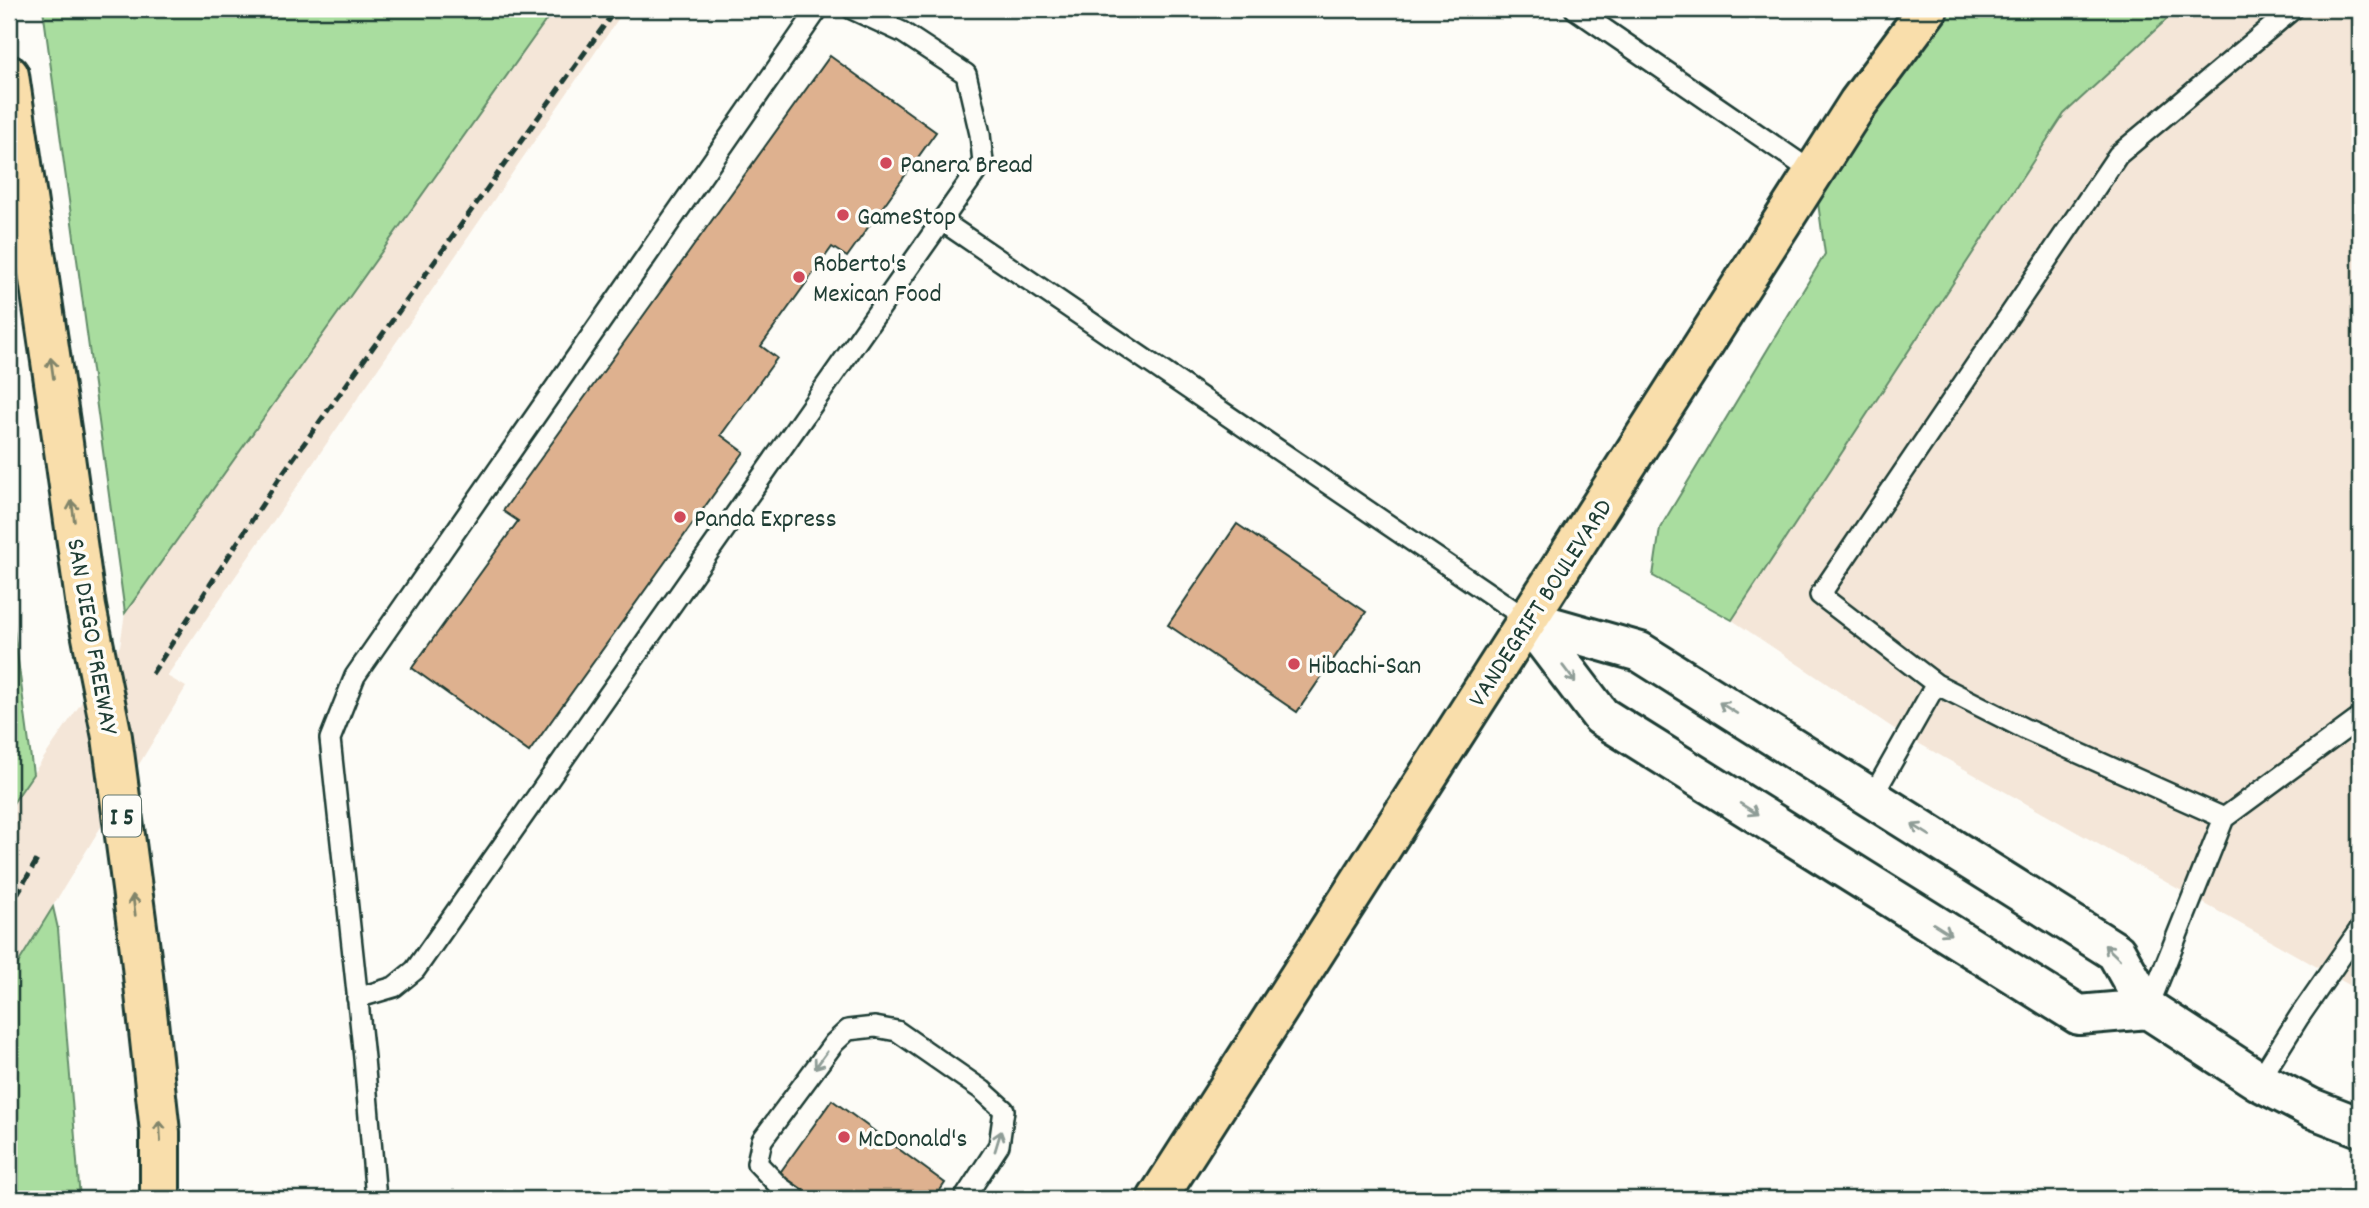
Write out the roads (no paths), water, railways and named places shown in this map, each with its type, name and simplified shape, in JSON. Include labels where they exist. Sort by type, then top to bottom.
[{"type":"main road","name":"VANDEGRIFT BOULEVARD","points":[[1157,1199],[1858,103],[1928,9]]},
{"type":"main road","name":"SAN DIEGO FREEWAY","points":[[9,75],[86,607],[112,737],[136,916],[160,1132],[160,1199]]},
{"type":"street","points":[[1528,620],[1640,652],[2116,952],[2148,1009],[2259,1081],[2312,1108],[2360,1127]]},
{"type":"street","points":[[1528,620],[1601,716],[2079,1015],[2148,1009]]},
{"type":"lane","points":[[376,1199],[330,739],[355,676],[818,9]]},
{"type":"lane","points":[[357,998],[394,987],[415,970],[983,162],[980,134],[966,74],[902,32],[852,9]]},
{"type":"lane","points":[[1575,9],[1814,173]]},
{"type":"lane","points":[[2224,818],[2025,729],[1936,684],[1820,595],[2118,155],[2293,9]]},
{"type":"lane","points":[[942,221],[1528,620]]},
{"type":"lane","points":[[1871,799],[1936,684]]},
{"type":"lane","points":[[2148,1009],[2224,818],[2360,718]]},
{"type":"lane","points":[[2259,1081],[2299,1017],[2360,929]]},
{"type":"lane","points":[[797,1199],[780,1187],[757,1163],[762,1140],[834,1043],[848,1030],[875,1027],[897,1031],[982,1090],[1004,1110],[999,1145],[964,1199]]},
{"type":"railway","points":[[152,674],[280,477],[616,9]]},
{"type":"railway","points":[[9,908],[37,860]]},
{"type":"place","name":"Panera Bread","points":[[886,163]]},
{"type":"place","name":"GameStop","points":[[843,215]]},
{"type":"place","name":"Roberto's Mexican Food","points":[[799,277]]},
{"type":"place","name":"Panda Express","points":[[680,517]]},
{"type":"place","name":"Hibachi-San","points":[[1294,664]]},
{"type":"place","name":"McDonald's","points":[[844,1137]]}]
